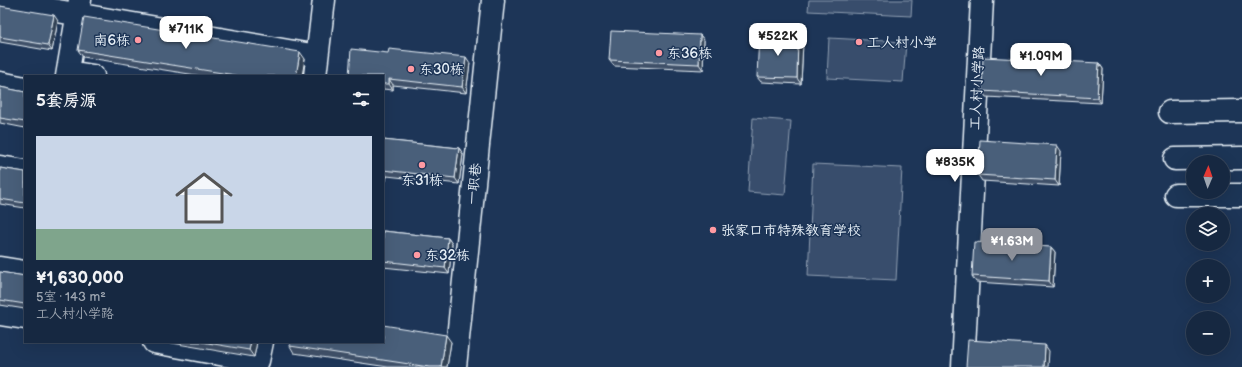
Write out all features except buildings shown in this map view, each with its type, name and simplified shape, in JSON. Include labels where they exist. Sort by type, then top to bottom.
[{"type":"street","points":[[0,1],[79,7],[316,66],[324,0]]},
{"type":"street","name":"一职巷","points":[[455,367],[493,0]]},
{"type":"street","name":"工人村小学路","points":[[963,367],[982,0]]},
{"type":"street","points":[[79,7],[68,74],[80,75]]},
{"type":"street","points":[[0,83],[24,88]]},
{"type":"street","points":[[1170,112],[1242,111]]},
{"type":"street","points":[[1175,159],[1242,158]]},
{"type":"street","points":[[0,167],[24,171]]},
{"type":"street","points":[[1176,195],[1242,195]]},
{"type":"street","points":[[0,268],[24,272]]},
{"type":"street","points":[[0,314],[24,318]]},
{"type":"street","points":[[159,343],[258,361],[262,343]]},
{"type":"shaded area","points":[[809,0],[912,0],[911,16],[808,11]]},
{"type":"shaded area","points":[[829,38],[906,42],[903,82],[827,78]]},
{"type":"shaded area","points":[[753,118],[791,121],[785,195],[748,192]]},
{"type":"shaded area","points":[[813,164],[902,168],[896,280],[808,276]]},
{"type":"place","name":"南6栋","points":[[138,40]]},
{"type":"place","name":"工人村小学","points":[[859,42]]},
{"type":"place","name":"东36栋","points":[[659,53]]},
{"type":"place","name":"东30栋","points":[[411,69]]},
{"type":"place","name":"东31栋","points":[[422,165]]},
{"type":"place","name":"张家口市特殊教育学校","points":[[713,230]]},
{"type":"place","name":"东32栋","points":[[417,255]]}]
